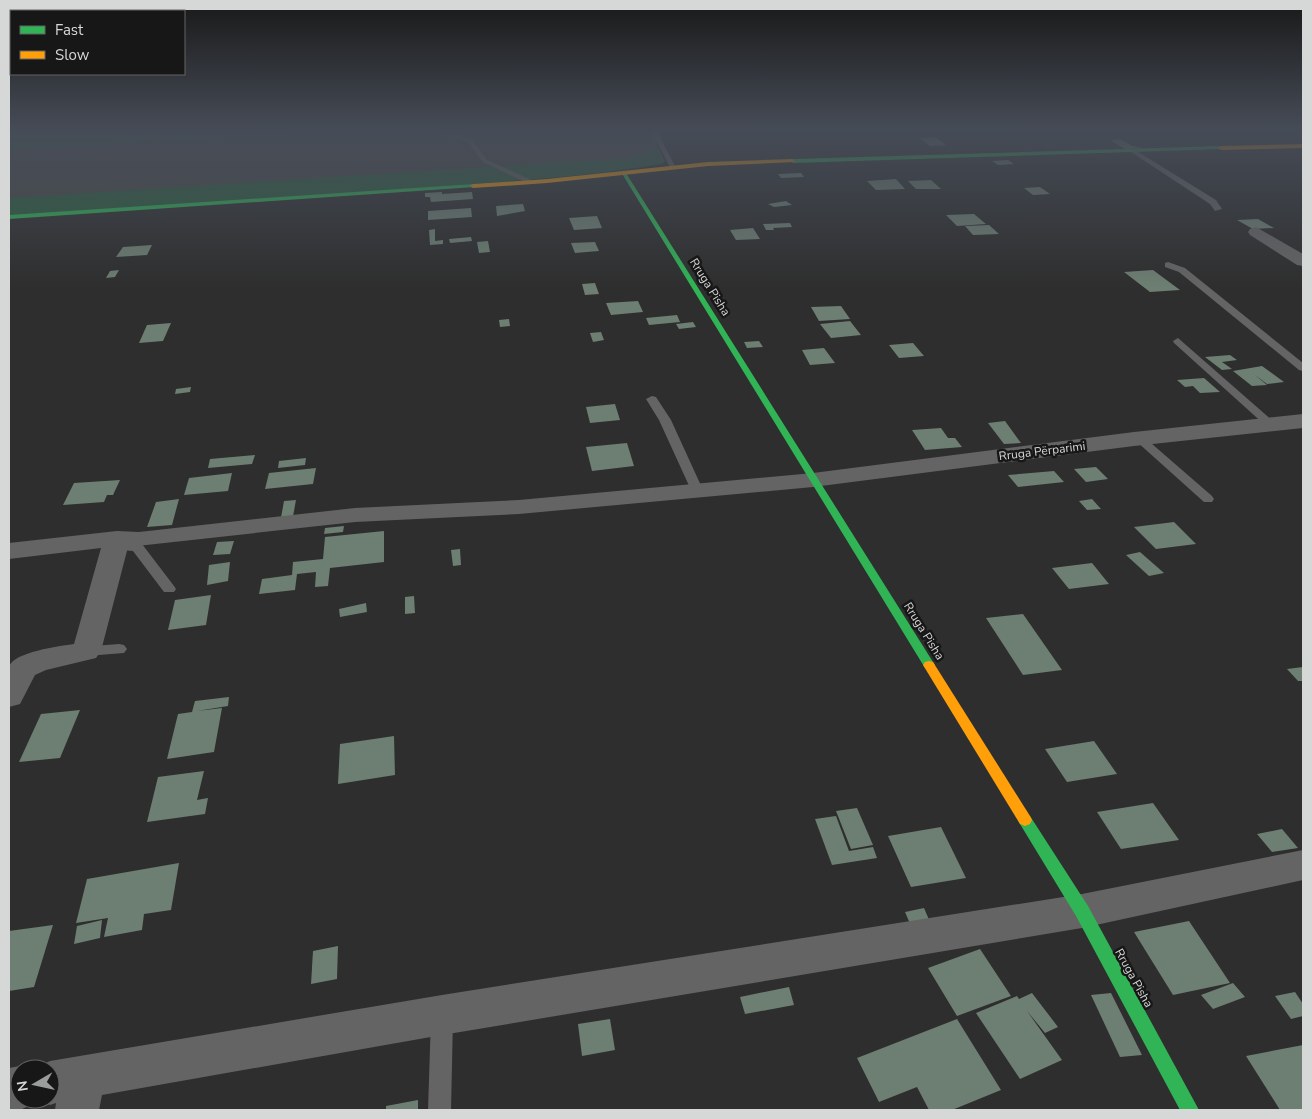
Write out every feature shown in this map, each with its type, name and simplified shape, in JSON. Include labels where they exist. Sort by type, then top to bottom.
[{"type":"street","points":[[9,217],[514,183]]},
{"type":"street","name":"Rruga Pisha","points":[[629,183],[1082,911],[1190,1110]]},
{"type":"street","points":[[1256,232],[1303,261]]},
{"type":"street","name":"Rruga Përparimi","points":[[9,552],[116,543],[355,515],[519,507],[814,480],[1140,439],[1303,421]]},
{"type":"street","points":[[9,696],[23,668],[38,661],[86,651],[116,543]]},
{"type":"street","points":[[70,1090],[442,1015],[1082,911],[1303,865]]},
{"type":"lane","points":[[1184,183],[1213,202],[1218,209]]},
{"type":"lane","points":[[1168,264],[1182,270],[1303,368]]},
{"type":"lane","points":[[1178,341],[1270,424]]},
{"type":"lane","points":[[652,399],[665,420],[697,490]]},
{"type":"lane","points":[[1140,439],[1208,499]]},
{"type":"lane","points":[[116,543],[137,547],[148,558],[169,589]]},
{"type":"lane","points":[[86,651],[119,649]]},
{"type":"lane","points":[[439,1110],[442,1015]]},
{"type":"green space","points":[[9,183],[479,183],[326,195],[9,216]]},
{"type":"building","points":[[869,183],[900,183],[905,189],[876,190]]},
{"type":"building","points":[[910,183],[935,183],[941,189],[916,189]]},
{"type":"building","points":[[1040,187],[1050,194],[1033,195],[1024,188]]},
{"type":"building","points":[[442,192],[442,194],[472,192],[473,199],[431,202],[430,197],[425,197],[425,193]]},
{"type":"building","points":[[786,201],[792,205],[774,207],[768,204]]},
{"type":"building","points":[[523,204],[525,211],[497,216],[496,206]]},
{"type":"building","points":[[471,208],[472,217],[428,220],[428,211]]},
{"type":"building","points":[[974,214],[986,224],[957,226],[946,215]]},
{"type":"building","points":[[597,216],[602,228],[574,230],[569,218]]},
{"type":"building","points":[[1258,219],[1274,228],[1253,229],[1237,220]]},
{"type":"building","points":[[790,223],[792,227],[773,228],[774,230],[766,230],[763,224]]},
{"type":"building","points":[[989,225],[999,234],[973,235],[965,226]]},
{"type":"building","points":[[753,228],[760,239],[736,240],[730,230]]},
{"type":"building","points":[[435,229],[435,241],[443,240],[443,244],[430,245],[429,230]]},
{"type":"building","points":[[471,237],[472,241],[450,243],[449,239]]},
{"type":"building","points":[[488,241],[490,252],[479,253],[477,242]]},
{"type":"building","points":[[595,242],[599,251],[575,253],[571,243]]},
{"type":"building","points":[[152,245],[147,255],[116,257],[123,247]]},
{"type":"building","points":[[119,270],[115,277],[106,278],[110,271]]},
{"type":"building","points":[[1153,270],[1180,290],[1150,292],[1124,272]]},
{"type":"building","points":[[595,283],[599,294],[585,295],[582,284]]},
{"type":"building","points":[[638,301],[643,312],[611,315],[606,303]]},
{"type":"building","points":[[841,306],[850,319],[819,321],[811,307]]},
{"type":"building","points":[[677,315],[680,322],[649,325],[646,318]]},
{"type":"building","points":[[509,319],[510,326],[500,327],[499,320]]},
{"type":"building","points":[[850,321],[861,335],[831,338],[820,324]]},
{"type":"building","points":[[693,322],[696,327],[679,329],[676,324]]},
{"type":"building","points":[[171,323],[163,341],[139,343],[147,325]]},
{"type":"building","points":[[601,332],[604,340],[593,342],[590,333]]},
{"type":"building","points":[[759,341],[763,347],[747,348],[744,342]]},
{"type":"building","points":[[913,343],[924,356],[899,358],[889,345]]},
{"type":"building","points":[[824,348],[835,363],[810,365],[802,350]]},
{"type":"building","points":[[1230,355],[1237,360],[1222,362],[1232,369],[1222,370],[1205,357]]},
{"type":"building","points":[[1262,366],[1284,382],[1267,384],[1255,375],[1267,385],[1252,386],[1233,371]]},
{"type":"building","points":[[1204,378],[1220,392],[1200,393],[1193,386],[1185,387],[1177,380]]},
{"type":"building","points":[[191,387],[190,392],[175,394],[176,389]]},
{"type":"building","points":[[615,404],[620,420],[590,423],[586,407]]},
{"type":"building","points":[[1005,421],[1021,443],[1004,444],[988,423]]},
{"type":"building","points":[[941,428],[948,438],[955,438],[962,447],[925,450],[912,430]]},
{"type":"building","points":[[627,443],[634,466],[592,471],[586,447]]},
{"type":"building","points":[[255,455],[252,464],[208,468],[210,459]]},
{"type":"building","points":[[306,458],[305,465],[278,468],[279,461]]},
{"type":"building","points":[[1096,467],[1108,479],[1086,482],[1074,469]]},
{"type":"building","points":[[316,468],[313,484],[265,489],[269,473]]},
{"type":"building","points":[[1054,471],[1064,482],[1018,487],[1008,475]]},
{"type":"building","points":[[232,473],[228,491],[184,495],[189,478]]},
{"type":"building","points":[[120,480],[113,495],[107,495],[104,502],[63,505],[74,483]]},
{"type":"building","points":[[179,499],[172,525],[147,527],[156,502]]},
{"type":"building","points":[[1092,499],[1101,509],[1087,510],[1079,501]]},
{"type":"building","points":[[296,500],[292,522],[280,523],[284,501]]},
{"type":"building","points":[[1174,522],[1196,544],[1156,549],[1134,527]]},
{"type":"building","points":[[344,526],[343,532],[324,534],[325,528]]},
{"type":"building","points":[[384,531],[384,562],[330,568],[328,586],[315,587],[316,572],[297,574],[295,590],[259,594],[262,579],[292,575],[293,562],[323,559],[325,537]]},
{"type":"building","points":[[234,541],[230,554],[213,555],[217,542]]},
{"type":"building","points":[[460,549],[461,565],[453,566],[451,550]]},
{"type":"building","points":[[1140,552],[1164,573],[1149,576],[1126,555]]},
{"type":"building","points":[[230,562],[228,581],[207,585],[209,565]]},
{"type":"building","points":[[1092,563],[1109,584],[1069,589],[1052,568]]},
{"type":"building","points":[[211,595],[206,625],[168,630],[175,600]]},
{"type":"building","points":[[414,596],[415,613],[405,614],[405,597]]},
{"type":"building","points":[[366,603],[367,612],[340,617],[339,609]]},
{"type":"building","points":[[1023,614],[1062,670],[1023,675],[986,618]]},
{"type":"building","points":[[1303,667],[1303,681],[1298,681],[1287,669]]},
{"type":"building","points":[[229,697],[228,706],[197,711],[222,708],[214,752],[167,759],[178,714],[192,712],[195,701]]},
{"type":"building","points":[[80,710],[60,758],[19,762],[41,714]]},
{"type":"building","points":[[394,736],[395,775],[338,784],[340,744]]},
{"type":"building","points":[[1094,741],[1117,774],[1067,782],[1045,749]]},
{"type":"building","points":[[204,771],[197,800],[208,798],[205,814],[147,822],[158,777]]},
{"type":"building","points":[[1153,803],[1179,840],[1121,849],[1097,812]]},
{"type":"building","points":[[857,808],[873,845],[851,849],[836,811]]},
{"type":"building","points":[[836,816],[849,851],[873,847],[877,858],[832,865],[815,819]]},
{"type":"building","points":[[941,827],[966,878],[911,887],[888,836]]},
{"type":"building","points":[[1282,829],[1298,848],[1272,852],[1257,834]]},
{"type":"building","points":[[179,863],[171,910],[144,914],[142,930],[104,937],[108,918],[76,923],[87,879]]},
{"type":"building","points":[[924,908],[933,929],[914,933],[905,912]]},
{"type":"building","points":[[102,920],[100,938],[74,944],[77,926]]},
{"type":"building","points":[[1189,921],[1230,983],[1173,995],[1134,932]]},
{"type":"building","points":[[53,925],[34,987],[9,991],[9,931]]},
{"type":"building","points":[[338,946],[337,979],[311,984],[313,951]]},
{"type":"building","points":[[980,949],[1011,996],[957,1016],[928,968]]},
{"type":"building","points":[[1233,983],[1245,997],[1213,1009],[1201,995]]},
{"type":"building","points":[[789,987],[794,1005],[745,1014],[740,997]]},
{"type":"building","points":[[1295,992],[1303,1004],[1303,1016],[1291,1019],[1275,996]]},
{"type":"building","points":[[1032,993],[1058,1027],[1045,1033],[1027,1011],[1062,1060],[1020,1079],[976,1013],[1017,996],[1019,999]]},
{"type":"building","points":[[1111,993],[1142,1055],[1120,1057],[1091,995]]},
{"type":"building","points":[[610,1019],[615,1050],[582,1056],[578,1024]]},
{"type":"building","points":[[957,1019],[1001,1090],[952,1110],[929,1110],[917,1087],[879,1102],[857,1058]]},
{"type":"building","points":[[1303,1045],[1303,1110],[1280,1110],[1246,1056]]},
{"type":"building","points":[[418,1100],[418,1110],[386,1110],[386,1106]]},
{"type":"traffic: fast","points":[[629,183],[929,665]]},
{"type":"traffic: fast","points":[[9,217],[473,186]]},
{"type":"traffic: fast","points":[[1025,820],[1082,911],[1190,1110]]},
{"type":"traffic: slow","points":[[473,186],[514,183]]},
{"type":"traffic: slow","points":[[929,665],[1025,820]]}]
